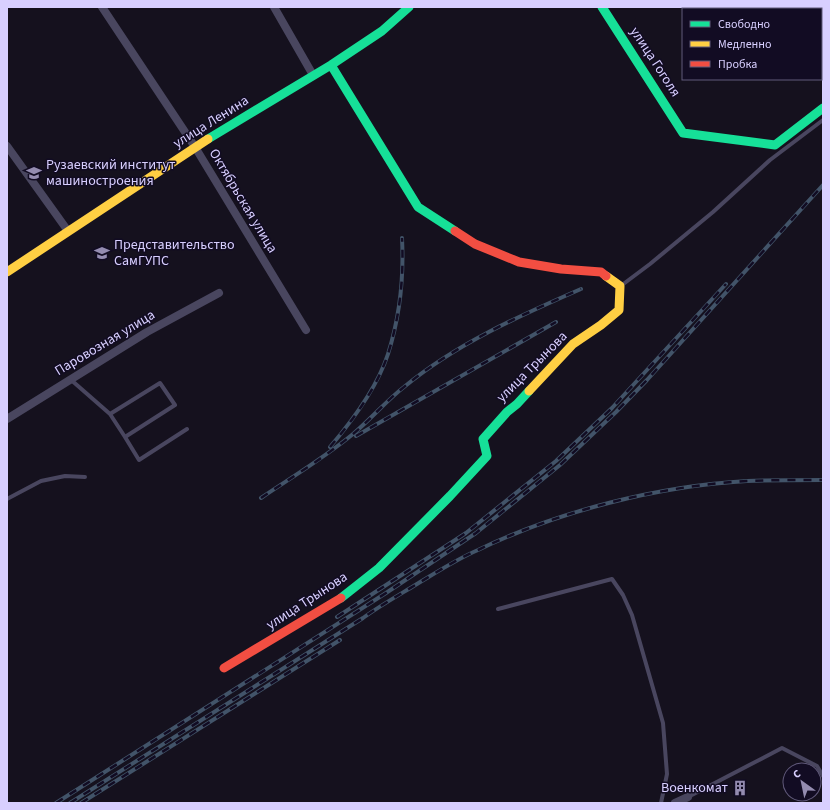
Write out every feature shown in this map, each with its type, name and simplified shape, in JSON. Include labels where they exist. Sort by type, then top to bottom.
[{"type":"street","name":"Октябрьская улица","points":[[102,7],[195,148],[306,330]]},
{"type":"street","points":[[274,7],[313,75]]},
{"type":"street","name":"улица Ленина","points":[[7,272],[195,148],[313,75],[332,65],[382,31],[410,7]]},
{"type":"street","name":"улица Гоголя","points":[[602,7],[683,133],[775,145],[823,108]]},
{"type":"street","points":[[332,65],[418,207],[475,244],[519,262],[561,269],[601,272],[620,286]]},
{"type":"street","points":[[7,146],[68,231]]},
{"type":"street","name":"улица Трынова","points":[[224,668],[338,600],[379,568],[487,456],[484,439],[507,412],[517,404],[574,344],[619,310],[620,286]]},
{"type":"street","name":"Паровозная улица","points":[[7,419],[146,332],[219,293]]},
{"type":"street","points":[[675,803],[688,797]]},
{"type":"lane","points":[[620,286],[650,264],[770,160],[823,120]]},
{"type":"lane","points":[[70,379],[110,414],[139,460],[187,429]]},
{"type":"lane","points":[[110,414],[160,383],[175,405],[125,437]]},
{"type":"lane","points":[[7,499],[41,482],[65,476],[85,477]]},
{"type":"lane","points":[[498,609],[612,579],[623,595],[632,615],[662,723],[667,774],[660,803]]},
{"type":"lane","points":[[688,797],[782,748],[817,766],[823,776]]},
{"type":"railway","points":[[56,803],[386,593],[476,533],[560,465],[616,412],[647,380],[823,185]]},
{"type":"railway","points":[[330,447],[364,403],[378,379],[388,354],[396,325],[402,282],[402,238]]},
{"type":"railway","points":[[337,617],[466,533],[556,461],[612,408],[726,284]]},
{"type":"railway","points":[[261,498],[342,443],[360,428],[397,392],[445,357],[489,332],[581,289]]},
{"type":"railway","points":[[356,436],[556,322]]},
{"type":"railway","points":[[70,803],[390,600],[455,562],[509,536],[575,512],[679,488],[747,481],[823,480]]},
{"type":"railway","points":[[81,803],[340,640]]},
{"type":"traffic: fast","points":[[208,139],[331,65],[382,31],[409,7]]},
{"type":"traffic: fast","points":[[602,7],[683,133],[775,145],[823,108]]},
{"type":"traffic: fast","points":[[331,65],[418,207],[455,231]]},
{"type":"traffic: fast","points":[[341,598],[379,568],[487,456],[483,439],[507,412],[529,391]]},
{"type":"traffic: slow","points":[[7,272],[208,139]]},
{"type":"traffic: slow","points":[[529,391],[573,344],[601,325],[619,310],[620,286],[606,276]]},
{"type":"traffic: jam","points":[[455,231],[475,244],[519,262],[561,269],[601,272],[606,276]]},
{"type":"traffic: jam","points":[[224,668],[341,598]]},
{"type":"place","name":"Рузаевский институт машиностроения","points":[[34,173]]},
{"type":"place","name":"Представительство СамГУПС","points":[[102,253]]},
{"type":"place","name":"Военкомат","points":[[740,788]]}]
